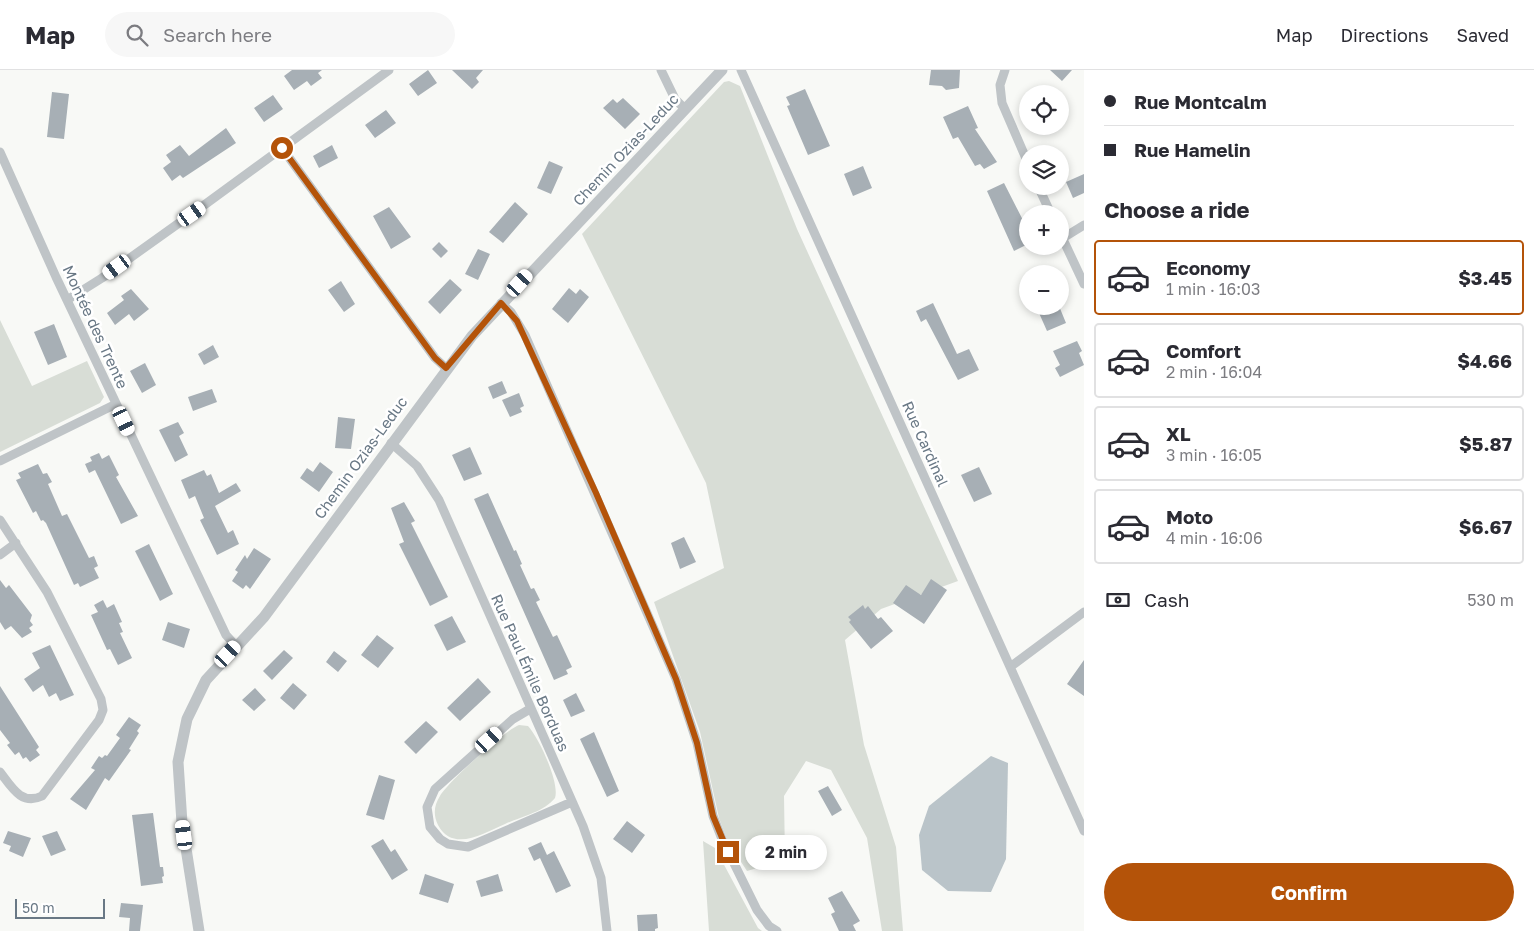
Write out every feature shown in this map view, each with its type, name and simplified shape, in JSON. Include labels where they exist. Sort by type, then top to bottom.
[{"type":"street","points":[[67,300],[102,278],[389,70]]},
{"type":"street","points":[[661,70],[675,98],[685,109]]},
{"type":"street","name":"Chemin Ozias-Leduc","points":[[199,931],[179,799],[179,756],[184,728],[195,698],[213,671],[264,617],[446,368],[501,303],[722,70]]},
{"type":"street","name":"Rue Cardinal","points":[[741,70],[1084,831]]},
{"type":"street","points":[[1005,70],[1000,85],[1002,103],[1020,145]]},
{"type":"street","points":[[282,148],[430,351],[446,368]]},
{"type":"street","name":"Montée des Trente","points":[[0,152],[67,300],[226,636],[236,646]]},
{"type":"street","points":[[1069,232],[1084,225]]},
{"type":"street","points":[[1069,252],[1084,284]]},
{"type":"street","points":[[501,303],[511,312],[525,335],[676,679],[697,743],[713,816],[722,839],[757,910],[769,926],[777,931]]},
{"type":"street","points":[[0,462],[116,404]]},
{"type":"street","name":"Rue Paul Émile Borduas","points":[[391,443],[411,459],[434,490],[572,802],[598,867],[605,900],[607,931]]},
{"type":"street","points":[[0,520],[47,592],[101,699],[103,710],[99,720],[42,796],[31,799],[20,796],[0,772]]},
{"type":"street","points":[[0,554],[16,543]]},
{"type":"street","points":[[1010,667],[1084,612]]},
{"type":"street","points":[[530,709],[513,719],[435,789],[427,807],[430,827],[444,842],[458,847],[468,847],[572,802]]},
{"type":"shaded area","points":[[729,81],[740,86],[797,229],[958,581],[881,609],[845,640],[864,745],[896,847],[903,931],[882,931],[867,838],[831,770],[806,761],[784,796],[785,860],[747,871],[728,842],[719,818],[700,732],[654,602],[724,568],[706,483],[582,234],[724,82]]},
{"type":"shaded area","points":[[0,320],[32,386],[87,361],[104,397],[100,403],[0,452]]},
{"type":"shaded area","points":[[519,725],[528,726],[543,750],[552,772],[556,791],[555,798],[538,811],[479,836],[460,839],[452,838],[444,833],[436,821],[435,814],[435,806],[440,796],[477,757],[502,736]]},
{"type":"shaded area","points":[[991,756],[1008,763],[1006,859],[991,892],[948,891],[922,870],[919,835],[929,806]]},
{"type":"shaded area","points":[[703,841],[715,848],[758,928],[762,931],[709,931]]},
{"type":"building","points":[[292,70],[322,70],[318,73],[322,78],[311,86],[307,81],[294,90],[284,76]]},
{"type":"building","points":[[428,70],[437,83],[418,96],[409,84]]},
{"type":"building","points":[[452,70],[483,70],[476,78],[479,82],[472,89]]},
{"type":"building","points":[[931,70],[960,70],[959,88],[946,90],[942,86],[929,85]]},
{"type":"building","points":[[1050,70],[1072,70],[1062,81]]},
{"type":"building","points":[[805,89],[830,146],[808,155],[787,106],[790,105],[786,97]]},
{"type":"building","points":[[52,92],[69,94],[64,139],[47,137]]},
{"type":"building","points":[[273,95],[283,109],[264,122],[254,108]]},
{"type":"building","points":[[623,98],[640,114],[625,129],[603,108],[613,99],[617,103]]},
{"type":"building","points":[[968,106],[978,128],[975,129],[997,162],[984,169],[980,164],[975,166],[958,137],[953,139],[943,117]]},
{"type":"building","points":[[386,110],[396,123],[375,138],[365,125]]},
{"type":"building","points":[[226,128],[236,143],[183,178],[180,175],[172,181],[163,168],[171,162],[166,155],[180,145],[189,156]]},
{"type":"building","points":[[332,145],[338,158],[319,168],[313,156]]},
{"type":"building","points":[[549,161],[563,167],[551,194],[537,188]]},
{"type":"building","points":[[863,166],[872,188],[853,196],[844,174]]},
{"type":"building","points":[[1084,174],[1084,193],[1073,198],[1069,189],[1069,181]]},
{"type":"building","points":[[1004,183],[1019,212],[1019,248],[1014,251],[987,191]]},
{"type":"building","points":[[515,202],[528,214],[503,243],[489,232]]},
{"type":"building","points":[[389,207],[411,237],[391,249],[373,216]]},
{"type":"building","points":[[439,242],[448,251],[441,258],[432,249]]},
{"type":"building","points":[[478,249],[490,254],[478,280],[465,274]]},
{"type":"building","points":[[450,279],[462,290],[440,314],[428,302]]},
{"type":"building","points":[[341,281],[355,304],[344,312],[328,290]]},
{"type":"building","points":[[569,288],[576,294],[580,289],[589,297],[568,323],[552,309]]},
{"type":"building","points":[[131,289],[149,309],[134,321],[129,314],[115,325],[107,313],[124,300],[121,296]]},
{"type":"building","points":[[933,303],[957,354],[969,349],[979,370],[958,380],[926,319],[921,322],[916,311]]},
{"type":"building","points":[[1040,315],[1063,315],[1066,323],[1047,331]]},
{"type":"building","points":[[54,324],[67,357],[48,365],[34,332]]},
{"type":"building","points":[[1077,341],[1082,351],[1079,353],[1084,365],[1060,377],[1055,368],[1060,365],[1053,351]]},
{"type":"building","points":[[213,345],[219,357],[204,365],[198,354]]},
{"type":"building","points":[[145,363],[156,385],[142,393],[130,371]]},
{"type":"building","points":[[502,381],[507,393],[493,399],[488,387]]},
{"type":"building","points":[[212,389],[217,402],[193,411],[188,397]]},
{"type":"building","points":[[519,393],[524,406],[520,408],[522,412],[510,417],[502,400]]},
{"type":"building","points":[[338,417],[355,419],[351,449],[335,448]]},
{"type":"building","points":[[178,422],[184,433],[179,436],[188,455],[175,462],[159,430]]},
{"type":"building","points":[[470,447],[482,474],[464,481],[452,455]]},
{"type":"building","points":[[99,453],[102,459],[109,455],[119,475],[116,477],[138,516],[121,524],[95,470],[89,473],[85,464],[92,461],[90,457]]},
{"type":"building","points":[[320,462],[333,472],[319,492],[300,478],[307,468],[313,472]]},
{"type":"building","points":[[38,464],[43,474],[47,473],[52,482],[48,484],[62,516],[67,514],[89,558],[94,556],[98,566],[94,568],[99,578],[80,587],[78,583],[74,585],[46,523],[43,520],[41,521],[36,511],[33,513],[16,480],[21,478],[18,473]]},
{"type":"building","points":[[979,467],[992,494],[974,502],[961,475]]},
{"type":"building","points":[[204,470],[207,476],[211,474],[219,493],[236,483],[241,491],[215,506],[228,533],[233,530],[239,544],[217,555],[200,520],[204,518],[195,496],[189,499],[181,480]]},
{"type":"building","points":[[488,493],[514,551],[516,550],[522,564],[520,565],[531,589],[534,588],[540,600],[536,602],[553,637],[557,635],[572,667],[566,670],[568,674],[554,680],[474,499]]},
{"type":"building","points":[[404,502],[415,521],[411,523],[448,597],[430,606],[399,544],[404,542],[391,508]]},
{"type":"building","points":[[684,537],[696,562],[680,569],[671,543]]},
{"type":"building","points":[[149,544],[173,594],[160,601],[135,551]]},
{"type":"building","points":[[254,548],[271,559],[250,589],[246,585],[243,589],[232,581],[238,572],[235,570],[245,555],[247,559]]},
{"type":"building","points":[[931,579],[947,590],[924,624],[893,603],[906,585],[921,595]]},
{"type":"building","points":[[0,580],[6,588],[9,585],[32,615],[30,621],[33,625],[29,628],[32,632],[22,638],[11,626],[5,630],[0,622]]},
{"type":"building","points":[[103,600],[107,608],[114,604],[122,622],[119,623],[123,632],[120,633],[132,658],[118,665],[110,649],[107,650],[91,615],[98,612],[94,605]]},
{"type":"building","points":[[863,605],[865,609],[868,606],[878,619],[881,617],[893,631],[871,649],[849,622],[851,620],[848,617]]},
{"type":"building","points":[[452,616],[466,642],[447,651],[434,625]]},
{"type":"building","points":[[168,622],[190,629],[184,648],[162,640]]},
{"type":"building","points":[[377,635],[394,648],[378,668],[361,655]]},
{"type":"building","points":[[50,645],[74,695],[60,701],[56,693],[49,697],[43,685],[33,692],[24,679],[40,668],[32,653]]},
{"type":"building","points":[[284,650],[293,658],[272,680],[263,671]]},
{"type":"building","points":[[334,651],[347,661],[338,672],[326,662]]},
{"type":"building","points":[[1084,660],[1084,696],[1067,684]]},
{"type":"building","points":[[478,678],[491,692],[460,721],[447,708]]},
{"type":"building","points":[[293,683],[307,695],[294,710],[280,698]]},
{"type":"building","points":[[0,686],[39,747],[36,750],[40,755],[30,762],[26,757],[23,759],[19,752],[15,755],[7,745],[10,743],[0,730]]},
{"type":"building","points":[[255,688],[266,700],[254,711],[242,700]]},
{"type":"building","points":[[576,693],[585,711],[571,717],[563,700]]},
{"type":"building","points":[[129,717],[141,725],[137,731],[139,733],[129,749],[131,750],[109,781],[105,778],[86,810],[70,799],[95,770],[91,768],[99,756],[102,758],[105,755],[107,756],[120,738],[116,735]]},
{"type":"building","points":[[426,721],[438,732],[416,754],[404,742]]},
{"type":"building","points":[[594,732],[619,791],[607,797],[580,739]]},
{"type":"building","points":[[379,775],[395,780],[384,820],[366,815]]},
{"type":"building","points":[[828,786],[842,810],[832,816],[818,791]]},
{"type":"building","points":[[153,813],[160,867],[163,867],[163,883],[141,886],[132,815]]},
{"type":"building","points":[[627,821],[645,835],[632,853],[613,839]]},
{"type":"building","points":[[8,831],[31,838],[23,857],[9,851],[11,846],[3,843]]},
{"type":"building","points":[[57,831],[66,850],[51,856],[42,836]]},
{"type":"building","points":[[383,839],[391,852],[395,849],[408,870],[392,880],[371,846]]},
{"type":"building","points":[[541,842],[547,855],[554,851],[571,886],[556,893],[540,858],[534,861],[528,848]]},
{"type":"building","points":[[425,874],[454,884],[448,903],[419,894]]},
{"type":"building","points":[[498,874],[503,891],[481,897],[476,881]]},
{"type":"building","points":[[842,891],[860,921],[853,925],[856,931],[839,931],[831,914],[835,912],[828,898]]},
{"type":"building","points":[[121,903],[143,905],[140,931],[129,931],[130,918],[119,917]]},
{"type":"building","points":[[657,914],[658,928],[655,931],[638,931],[637,915]]},
{"type":"route","points":[[282,148],[435,358],[446,368],[501,303],[517,321],[596,493],[684,699],[697,743],[713,816],[728,852]]}]
